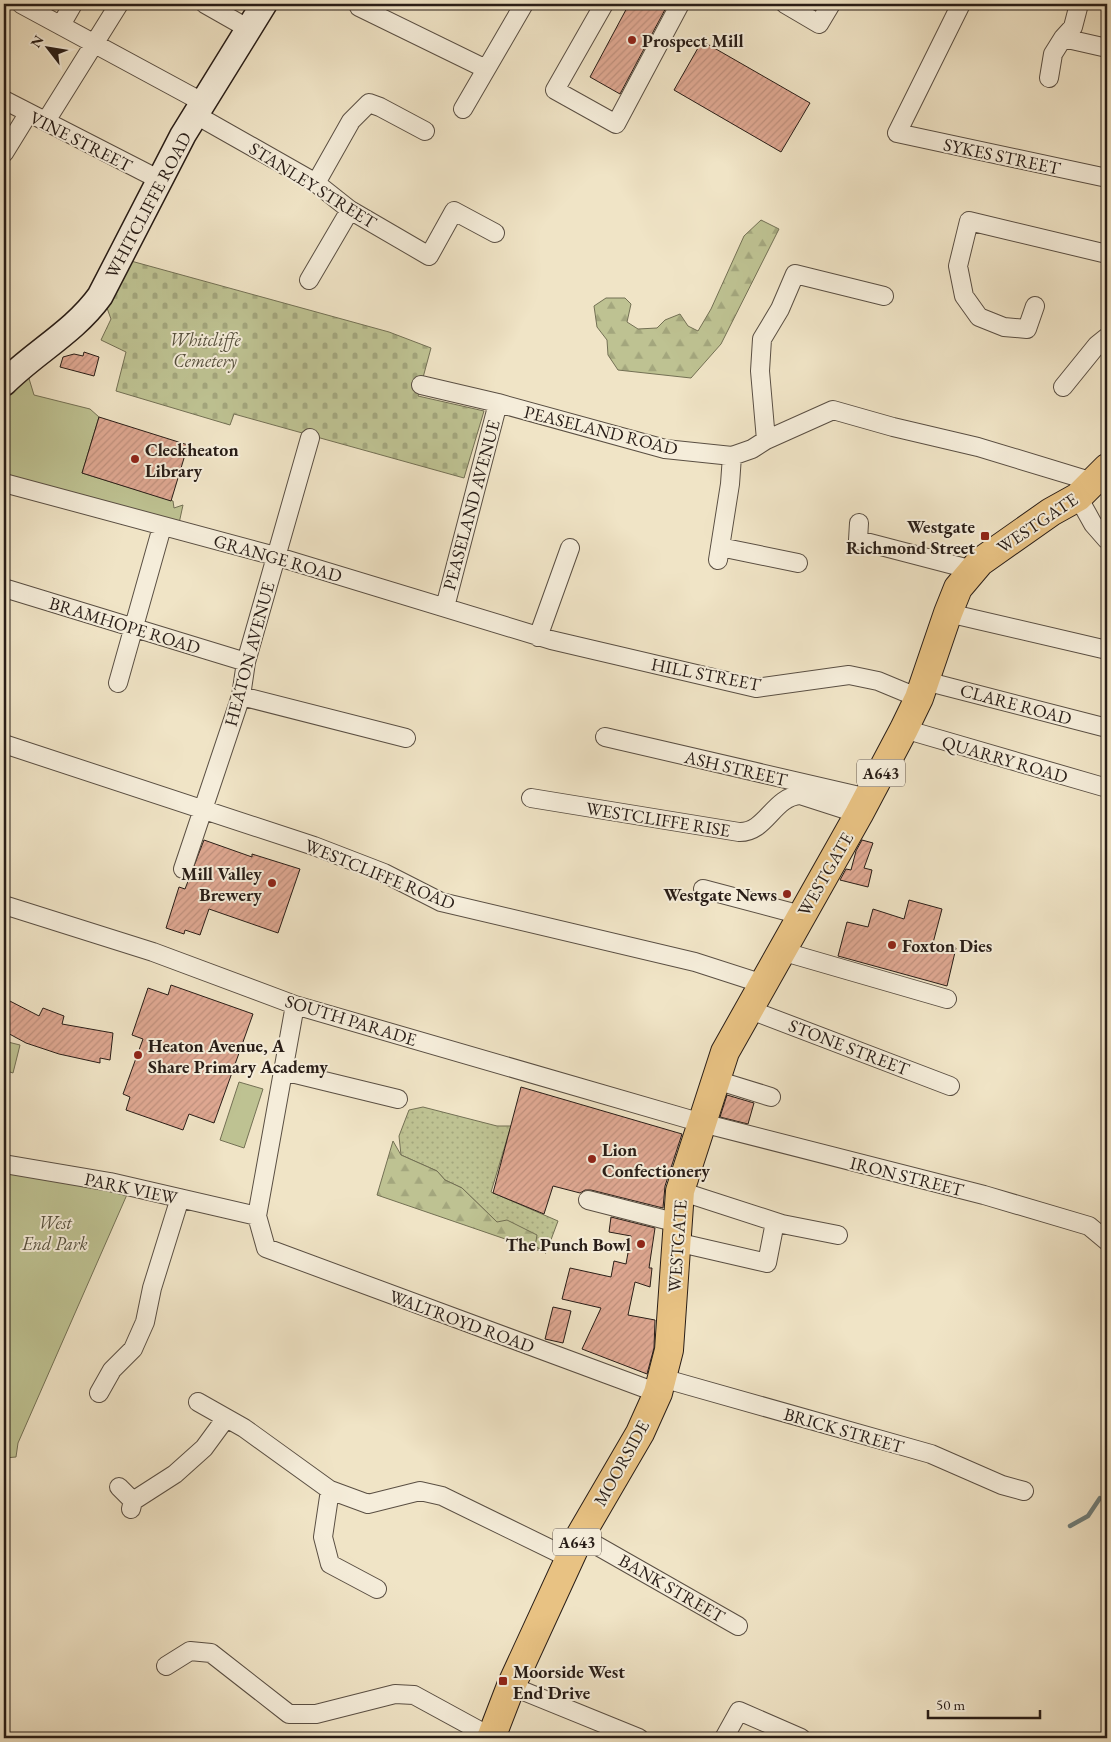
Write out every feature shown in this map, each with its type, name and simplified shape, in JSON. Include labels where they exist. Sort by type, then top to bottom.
[{"type":"main road","name":"WHITCLIFFE ROAD","points":[[4,383],[87,313],[110,279],[183,136],[264,4]]},
{"type":"main road","name":"WESTGATE","points":[[669,1350],[680,1191],[725,1052],[904,729],[922,689],[958,588],[980,562],[1051,512],[1097,484]]},
{"type":"main road","name":"MOORSIDE","points":[[491,1738],[511,1686],[574,1547],[640,1433],[660,1386],[669,1350]]},
{"type":"street","name":"STANLEY STREET","points":[[21,4],[94,44],[200,109],[316,183],[350,210],[429,256],[454,211],[495,233]]},
{"type":"street","points":[[61,25],[72,4]]},
{"type":"street","points":[[46,122],[119,4]]},
{"type":"street","points":[[205,4],[249,29]]},
{"type":"street","points":[[463,109],[524,4]]},
{"type":"street","points":[[604,4],[555,90],[616,124],[680,4]]},
{"type":"street","points":[[785,4],[819,24],[831,4]]},
{"type":"street","points":[[1048,78],[1053,54],[1073,27],[1078,4]]},
{"type":"street","name":"SYKES STREET","points":[[960,6],[897,133],[1107,178]]},
{"type":"street","points":[[359,7],[486,69]]},
{"type":"street","points":[[1063,38],[1107,48]]},
{"type":"street","name":"VINE STREET","points":[[4,100],[28,114],[160,180]]},
{"type":"street","points":[[316,183],[351,120],[369,103],[425,131]]},
{"type":"street","points":[[4,153],[28,114]]},
{"type":"street","points":[[309,280],[350,210]]},
{"type":"street","points":[[1035,306],[1027,330],[1004,327],[979,317],[964,296],[958,266],[968,221],[1107,254]]},
{"type":"street","points":[[766,440],[760,371],[762,339],[780,309],[795,274],[884,296]]},
{"type":"street","points":[[1063,387],[1097,344],[1107,337]]},
{"type":"street","name":"PEASELAND ROAD","points":[[421,385],[498,403],[665,449],[732,456],[752,449],[766,440],[833,410],[893,427],[978,447],[1097,484]]},
{"type":"street","name":"PEASELAND AVENUE","points":[[445,607],[498,403]]},
{"type":"street","name":"HEATON AVENUE","points":[[183,869],[241,696],[246,662],[310,438]]},
{"type":"street","points":[[732,456],[730,484],[719,554],[800,562]]},
{"type":"street","name":"GRANGE ROAD","points":[[4,483],[162,527],[276,556],[544,638]]},
{"type":"street","points":[[1097,484],[1093,524],[1107,540]]},
{"type":"street","points":[[859,523],[858,540],[973,570]]},
{"type":"street","points":[[118,684],[132,627],[162,527]]},
{"type":"street","points":[[544,638],[570,548]]},
{"type":"street","name":"BRAMHOPE ROAD","points":[[4,588],[246,662]]},
{"type":"street","points":[[948,613],[1107,650]]},
{"type":"street","name":"HILL STREET","points":[[544,638],[756,688],[849,674],[922,689]]},
{"type":"street","name":"CLARE ROAD","points":[[922,689],[1107,728]]},
{"type":"street","points":[[241,696],[406,738]]},
{"type":"street","name":"QUARRY ROAD","points":[[904,729],[1107,788]]},
{"type":"street","name":"ASH STREET","points":[[605,737],[863,806]]},
{"type":"street","name":"WESTCLIFFE ROAD","points":[[4,744],[204,808],[314,846],[384,873],[441,902],[696,962],[763,984]]},
{"type":"street","name":"WESTCLIFFE RISE","points":[[531,798],[739,832],[748,832],[756,828],[784,800],[792,796],[800,795],[863,806]]},
{"type":"street","points":[[702,889],[801,915]]},
{"type":"street","name":"SOUTH PARADE","points":[[4,905],[153,952],[295,1005],[702,1123]]},
{"type":"street","points":[[781,951],[947,999]]},
{"type":"street","points":[[257,1216],[295,1005]]},
{"type":"street","name":"STONE STREET","points":[[748,1008],[950,1086]]},
{"type":"street","points":[[283,1071],[398,1099]]},
{"type":"street","points":[[716,1080],[771,1097]]},
{"type":"street","name":"IRON STREET","points":[[702,1123],[994,1198],[1089,1226],[1107,1241]]},
{"type":"street","name":"PARK VIEW","points":[[4,1164],[110,1182],[257,1216]]},
{"type":"street","points":[[680,1191],[775,1222],[838,1235]]},
{"type":"street","points":[[99,1393],[112,1370],[133,1349],[144,1322],[152,1288],[180,1198]]},
{"type":"street","points":[[588,1200],[767,1263],[775,1222]]},
{"type":"street","name":"WALTROYD ROAD","points":[[257,1216],[266,1248],[660,1386]]},
{"type":"street","name":"BRICK STREET","points":[[660,1386],[931,1454],[1002,1485],[1024,1491]]},
{"type":"street","name":"BANK STREET","points":[[198,1402],[244,1428],[330,1490],[368,1504],[420,1491],[442,1496],[574,1547],[738,1626]]},
{"type":"street","points":[[119,1487],[132,1505],[175,1474],[204,1448],[226,1418]]},
{"type":"street","points":[[330,1490],[323,1537],[330,1564],[377,1589]]},
{"type":"street","points":[[166,1666],[190,1651],[211,1654],[289,1714],[316,1714],[395,1694],[414,1695],[491,1738]]},
{"type":"street","points":[[511,1686],[612,1733],[640,1738]]},
{"type":"street","points":[[724,1738],[739,1711],[802,1738]]},
{"type":"green space","points":[[761,220],[779,229],[721,344],[691,378],[618,370],[608,355],[607,340],[597,327],[594,306],[606,298],[625,298],[631,304],[627,322],[638,329],[657,328],[665,320],[680,314],[688,326],[698,331],[711,309],[744,236]]},
{"type":"green space","name":"Whitcliffe Cemetery","points":[[131,261],[389,332],[431,348],[418,396],[484,411],[464,478],[234,414],[230,425],[116,391],[126,352],[101,340],[111,319],[107,308]]},
{"type":"green space","points":[[27,372],[34,395],[90,409],[99,417],[82,473],[173,501],[174,508],[183,505],[178,528],[4,478],[4,393]]},
{"type":"green space","points":[[4,1041],[20,1045],[13,1073],[4,1070]]},
{"type":"green space","points":[[239,1082],[263,1089],[244,1148],[220,1140]]},
{"type":"green space","points":[[423,1107],[497,1126],[511,1126],[491,1192],[558,1221],[546,1253],[497,1222],[462,1188],[445,1180],[437,1171],[401,1155],[399,1136],[409,1110]]},
{"type":"green space","points":[[393,1141],[401,1155],[437,1171],[445,1180],[462,1188],[497,1222],[507,1220],[537,1235],[535,1247],[546,1253],[377,1195]]},
{"type":"green space","name":"West End Park","points":[[4,1172],[129,1190],[18,1443],[16,1457],[4,1458]]},
{"type":"building","name":"Prospect Mill","points":[[629,4],[668,4],[620,94],[590,77]]},
{"type":"building","points":[[702,41],[810,103],[781,152],[674,90]]},
{"type":"building","points":[[84,352],[99,357],[94,376],[60,367],[63,357],[74,354],[83,356]]},
{"type":"building","name":"Cleckheaton Library","points":[[99,417],[188,445],[171,501],[82,473]]},
{"type":"building","points":[[204,840],[252,857],[252,854],[300,869],[278,933],[209,909],[200,935],[185,930],[184,934],[166,928],[179,887],[185,889]]},
{"type":"building","points":[[862,840],[873,843],[864,868],[872,870],[868,887],[840,880],[846,869],[851,870],[856,851]]},
{"type":"building","name":"Foxton Dies","points":[[909,900],[942,909],[933,943],[956,948],[947,986],[838,956],[847,922],[868,927],[873,909],[904,919]]},
{"type":"building","points":[[171,985],[253,1014],[214,1123],[189,1114],[183,1130],[126,1110],[130,1097],[123,1094],[143,1039],[132,1035],[148,988],[168,995]]},
{"type":"building","points":[[4,998],[39,1016],[43,1008],[64,1016],[62,1024],[113,1033],[110,1060],[100,1058],[100,1063],[59,1054],[26,1043],[4,1031]]},
{"type":"building","name":"Lion Confectionery","points":[[521,1087],[682,1134],[665,1186],[663,1208],[591,1190],[585,1190],[580,1193],[553,1186],[544,1214],[493,1193]]},
{"type":"building","points":[[727,1095],[754,1103],[748,1124],[720,1117]]},
{"type":"building","points":[[611,1217],[655,1228],[649,1268],[652,1268],[650,1287],[635,1282],[628,1315],[655,1320],[654,1348],[647,1374],[582,1349],[601,1308],[562,1299],[570,1268],[611,1277],[614,1261],[626,1264],[631,1236],[609,1232]]},
{"type":"building","points":[[553,1307],[571,1311],[563,1343],[545,1339]]},
{"type":"waterway","points":[[1070,1526],[1088,1516],[1100,1498]]},
{"type":"place","name":"Prospect Mill","points":[[632,40]]},
{"type":"place","name":"Cleckheaton Library","points":[[135,459]]},
{"type":"place","name":"Westgate Richmond Street","points":[[985,536]]},
{"type":"place","name":"Mill Valley Brewery","points":[[272,883]]},
{"type":"place","name":"Westgate News","points":[[787,894]]},
{"type":"place","name":"Foxton Dies","points":[[892,945]]},
{"type":"place","name":"Heaton Avenue, A Share Primary Academy","points":[[138,1055]]},
{"type":"place","name":"Lion Confectionery","points":[[592,1159]]},
{"type":"place","name":"The Punch Bowl","points":[[641,1244]]},
{"type":"place","name":"Moorside West End Drive","points":[[503,1681]]}]
